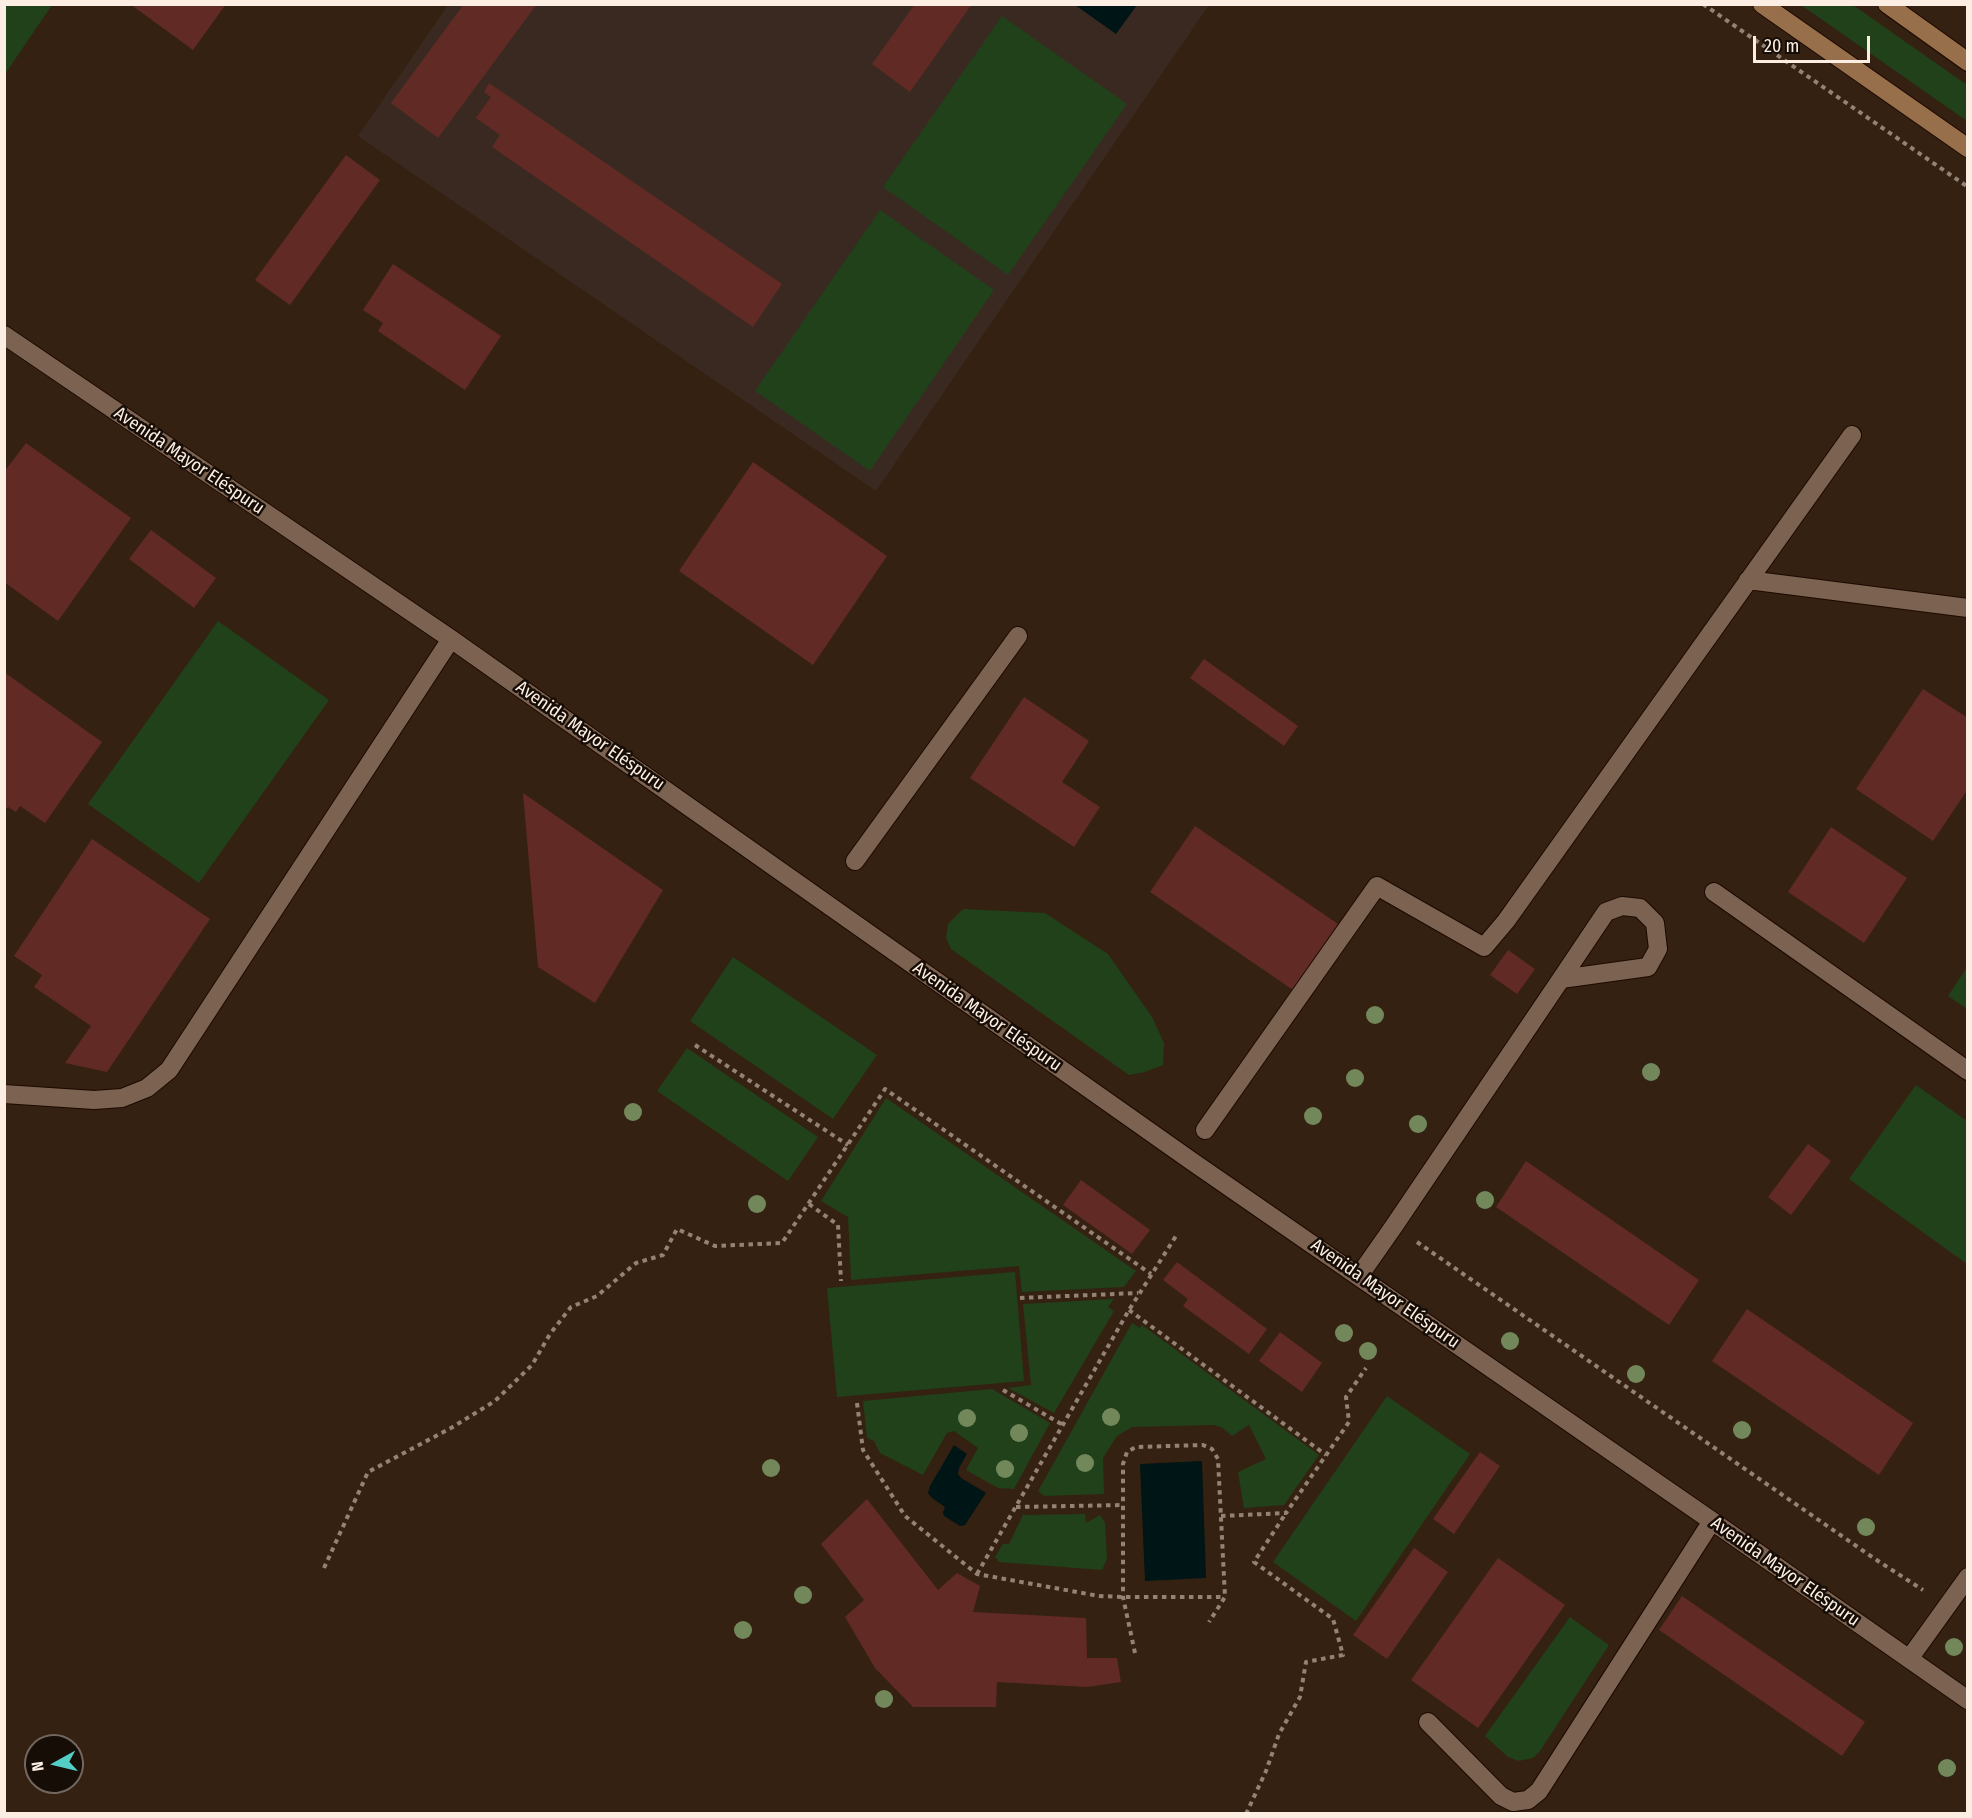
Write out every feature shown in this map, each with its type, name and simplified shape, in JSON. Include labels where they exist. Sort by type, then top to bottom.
[{"type":"main road","points":[[1762,4],[1968,148]]},
{"type":"main road","points":[[1887,4],[1968,62]]},
{"type":"lane","name":"Avenida Mayor Eléspuru","points":[[4,335],[451,639],[1190,1160],[1968,1700]]},
{"type":"lane","points":[[1206,1130],[1377,886],[1484,947],[1506,921],[1852,435]]},
{"type":"lane","points":[[1748,580],[1968,608]]},
{"type":"lane","points":[[855,861],[1018,636]]},
{"type":"lane","points":[[4,1094],[94,1100],[122,1098],[147,1088],[169,1070],[451,639]]},
{"type":"lane","points":[[1714,892],[1968,1071]]},
{"type":"lane","points":[[1359,1276],[1606,912],[1622,906],[1640,908],[1655,924],[1658,949],[1648,967],[1561,979]]},
{"type":"lane","points":[[1428,1722],[1501,1796],[1513,1802],[1528,1800],[1539,1791],[1712,1521]]},
{"type":"lane","points":[[1909,1659],[1968,1577]]},
{"type":"path","points":[[1703,4],[1968,187]]},
{"type":"path","points":[[695,1045],[848,1146]]},
{"type":"path","points":[[324,1568],[368,1472],[451,1428],[495,1401],[532,1365],[550,1334],[571,1307],[597,1296],[636,1263],[663,1255],[677,1228],[715,1246],[782,1243],[885,1089],[1151,1274]]},
{"type":"path","points":[[809,1204],[838,1225],[841,1281]]},
{"type":"path","points":[[1394,1226],[1845,1539],[1946,1606]]},
{"type":"path","points":[[978,1574],[1129,1310],[1176,1236]]},
{"type":"path","points":[[1020,1298],[1139,1293]]},
{"type":"path","points":[[1129,1310],[1326,1455]]},
{"type":"path","points":[[1246,1814],[1266,1771],[1279,1734],[1300,1697],[1306,1662],[1342,1655],[1333,1619],[1254,1562],[1349,1422],[1346,1397],[1366,1368]]},
{"type":"path","points":[[1003,1390],[1063,1425]]},
{"type":"path","points":[[857,1403],[863,1450],[905,1516],[978,1574],[1099,1596],[1123,1598],[1225,1597]]},
{"type":"path","points":[[1136,1653],[1123,1598],[1123,1464],[1128,1452],[1136,1447],[1203,1445],[1212,1449],[1218,1459],[1225,1597],[1209,1622]]},
{"type":"path","points":[[1016,1507],[1123,1505]]},
{"type":"path","points":[[1221,1516],[1286,1513]]},
{"type":"shaded area","points":[[448,5],[1209,5],[876,491],[358,136]]},
{"type":"shaded area","points":[[1075,5],[1137,5],[1116,34]]},
{"type":"shaded area","points":[[954,1445],[967,1454],[958,1474],[986,1493],[965,1525],[960,1526],[944,1516],[945,1507],[928,1493]]},
{"type":"shaded area","points":[[1202,1461],[1206,1578],[1145,1581],[1140,1464]]},
{"type":"green space","points":[[4,5],[52,5],[5,74]]},
{"type":"green space","points":[[1801,5],[1853,5],[1967,85],[1967,121]]},
{"type":"green space","points":[[1002,16],[1127,104],[1008,275],[883,187]]},
{"type":"green space","points":[[880,210],[994,290],[870,471],[755,391]]},
{"type":"green space","points":[[218,621],[329,700],[199,883],[88,804]]},
{"type":"green space","points":[[963,909],[1045,913],[1108,954],[1152,1017],[1164,1043],[1163,1065],[1129,1075],[951,949],[946,938],[948,924]]},
{"type":"green space","points":[[733,957],[877,1055],[833,1119],[690,1021]]},
{"type":"green space","points":[[1967,967],[1967,1009],[1948,996]]},
{"type":"green space","points":[[687,1048],[818,1137],[788,1181],[657,1091]]},
{"type":"green space","points":[[1916,1085],[1967,1121],[1967,1264],[1849,1179]]},
{"type":"green space","points":[[886,1098],[1136,1271],[1124,1287],[1022,1292],[1019,1266],[851,1280],[848,1217],[821,1201]]},
{"type":"green space","points":[[1015,1272],[1024,1381],[837,1397],[827,1288]]},
{"type":"green space","points":[[1114,1299],[1108,1307],[1114,1311],[1054,1413],[1008,1388],[1031,1385],[1023,1304]]},
{"type":"green space","points":[[1132,1323],[1140,1328],[1142,1325],[1319,1455],[1284,1505],[1244,1508],[1238,1472],[1266,1459],[1249,1425],[1232,1436],[1223,1428],[1214,1425],[1132,1427],[1117,1436],[1103,1458],[1104,1494],[1044,1496],[1038,1491]]},
{"type":"green space","points":[[992,1389],[1050,1423],[1014,1489],[998,1488],[966,1470],[978,1448],[954,1431],[947,1433],[923,1475],[880,1453],[874,1441],[867,1438],[863,1401]]},
{"type":"green space","points":[[1387,1396],[1470,1454],[1356,1621],[1273,1562]]},
{"type":"green space","points":[[1085,1514],[1086,1523],[1100,1515],[1105,1523],[1107,1559],[1102,1570],[999,1562],[995,1557],[1003,1544],[1009,1544],[1023,1515]]},
{"type":"green space","points":[[1570,1617],[1609,1645],[1540,1751],[1533,1758],[1519,1761],[1508,1757],[1485,1736]]},
{"type":"building","points":[[130,4],[226,4],[193,50]]},
{"type":"building","points":[[464,4],[537,4],[438,138],[391,103]]},
{"type":"building","points":[[915,4],[972,4],[910,92],[872,64]]},
{"type":"building","points":[[489,83],[782,284],[753,327],[492,147],[500,135],[476,118],[491,97],[484,92]]},
{"type":"building","points":[[346,155],[380,180],[290,305],[255,280]]},
{"type":"building","points":[[393,264],[501,336],[465,390],[378,331],[383,323],[363,310]]},
{"type":"building","points":[[26,443],[131,518],[58,621],[4,582],[4,472]]},
{"type":"building","points":[[753,462],[887,556],[813,665],[679,571]]},
{"type":"building","points":[[151,530],[216,578],[194,608],[129,559]]},
{"type":"building","points":[[1204,659],[1298,726],[1284,746],[1190,678]]},
{"type":"building","points":[[4,672],[102,742],[45,823],[20,806],[16,812],[8,807],[4,811]]},
{"type":"building","points":[[1923,689],[1968,718],[1968,789],[1933,841],[1856,789]]},
{"type":"building","points":[[1024,697],[1089,741],[1062,782],[1100,807],[1074,847],[970,778]]},
{"type":"building","points":[[523,793],[663,890],[595,1003],[538,967]]},
{"type":"building","points":[[1195,826],[1338,924],[1293,990],[1150,892]]},
{"type":"building","points":[[1831,827],[1907,878],[1864,943],[1788,892]]},
{"type":"building","points":[[92,839],[210,919],[107,1072],[65,1063],[91,1026],[34,987],[42,975],[14,956]]},
{"type":"building","points":[[1508,950],[1535,969],[1517,994],[1490,975]]},
{"type":"building","points":[[1808,1144],[1831,1161],[1791,1215],[1768,1197]]},
{"type":"building","points":[[1526,1161],[1699,1280],[1669,1325],[1496,1207]]},
{"type":"building","points":[[1081,1180],[1150,1230],[1132,1254],[1063,1205]]},
{"type":"building","points":[[1177,1262],[1267,1329],[1249,1354],[1183,1306],[1188,1299],[1163,1280]]},
{"type":"building","points":[[1747,1309],[1913,1423],[1879,1475],[1712,1361]]},
{"type":"building","points":[[1280,1332],[1322,1363],[1302,1392],[1259,1361]]},
{"type":"building","points":[[1480,1452],[1500,1466],[1454,1534],[1433,1519]]},
{"type":"building","points":[[867,1499],[938,1590],[957,1573],[980,1586],[973,1612],[1086,1618],[1087,1658],[1117,1658],[1121,1682],[1087,1687],[997,1682],[996,1707],[913,1707],[875,1668],[845,1617],[864,1600],[821,1544]]},
{"type":"building","points":[[1414,1548],[1448,1572],[1387,1659],[1353,1635]]},
{"type":"building","points":[[1498,1558],[1565,1605],[1478,1728],[1411,1680]]},
{"type":"building","points":[[1682,1596],[1865,1722],[1842,1756],[1659,1630]]}]
